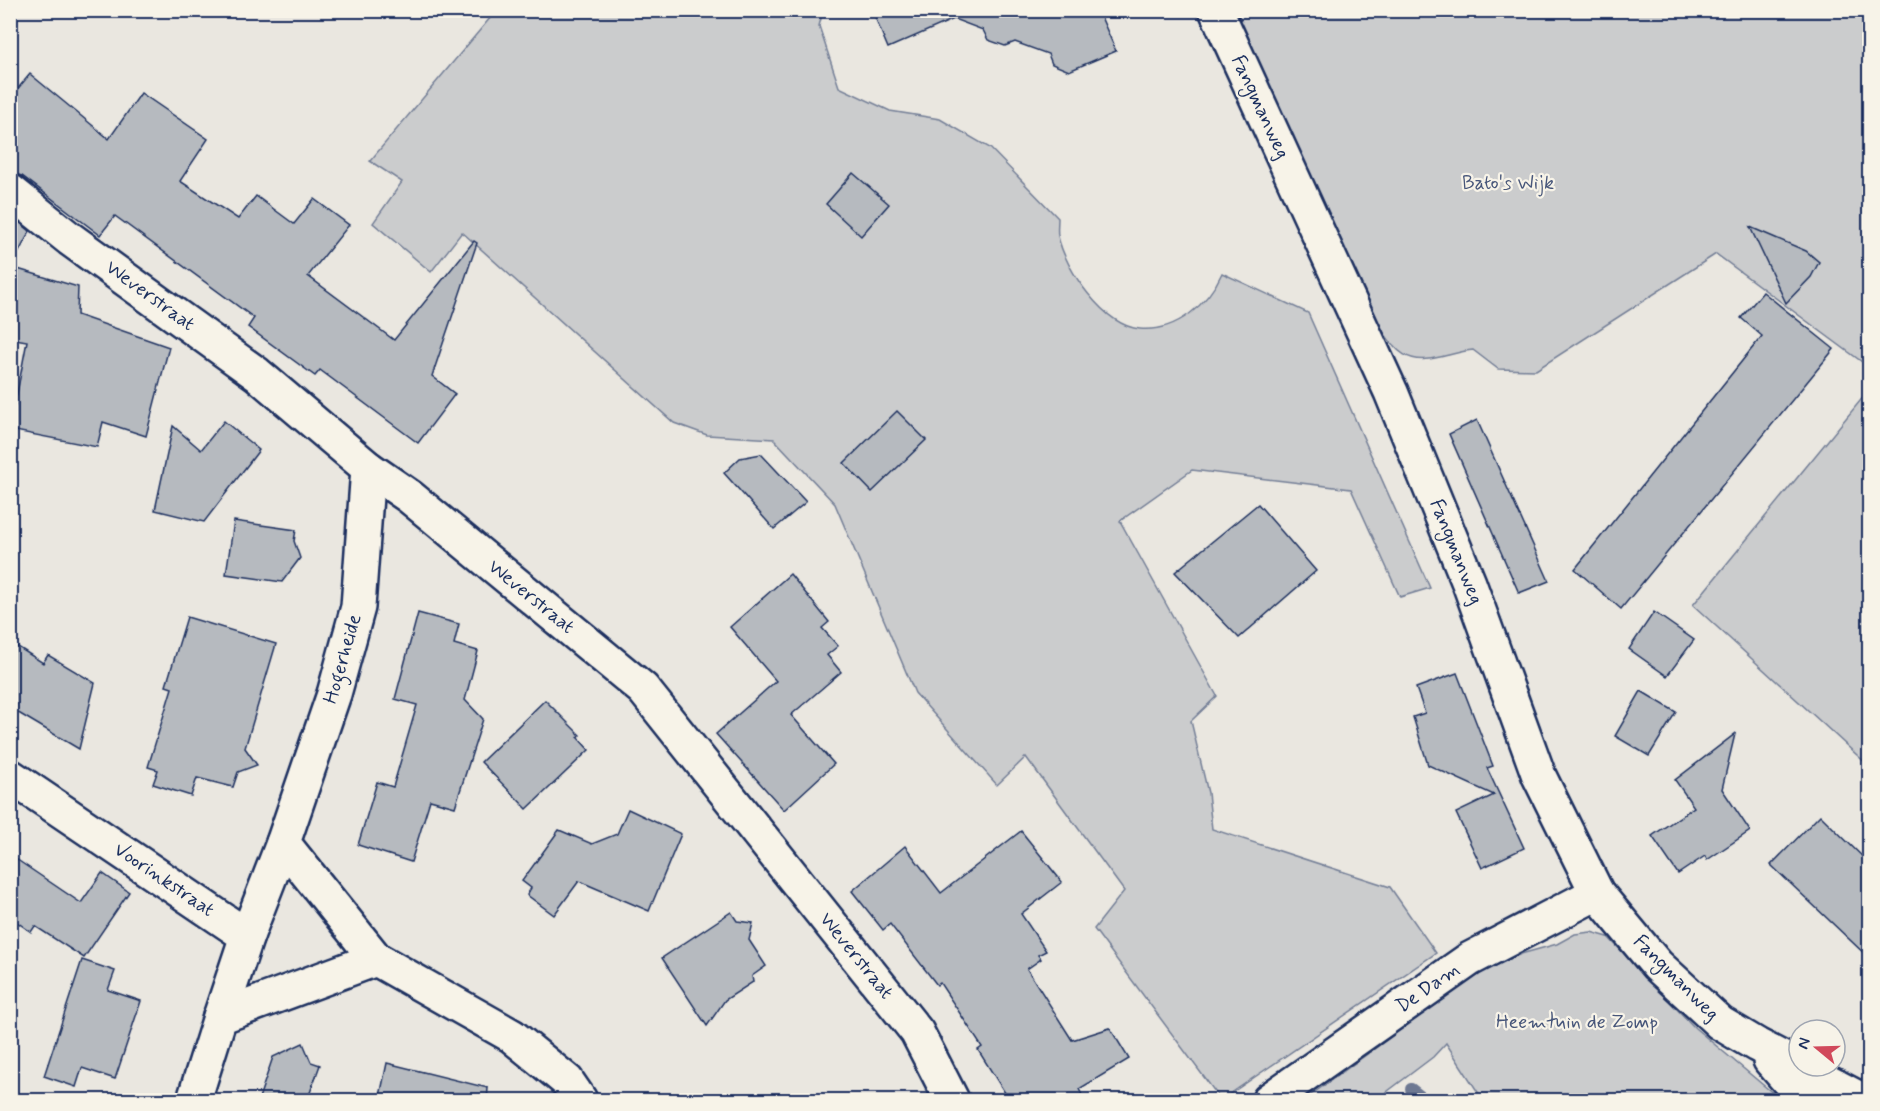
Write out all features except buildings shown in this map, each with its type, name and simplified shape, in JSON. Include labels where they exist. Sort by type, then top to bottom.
[{"type":"street","name":"Fangmanweg","points":[[1216,10],[1391,392],[1469,583],[1539,776],[1597,893],[1657,965],[1720,1023],[1757,1046],[1862,1101]]},
{"type":"street","name":"Weverstraat","points":[[10,191],[70,239],[257,374],[368,468],[410,497],[643,689],[917,1032],[952,1101]]},
{"type":"street","name":"Hogerheide","points":[[247,936],[283,843],[334,694],[358,607],[368,468]]},
{"type":"street","name":"Voorinkstraat","points":[[10,776],[247,936]]},
{"type":"street","points":[[283,843],[376,959],[512,1036],[567,1081],[580,1101]]},
{"type":"street","name":"De Dam","points":[[1269,1101],[1470,959],[1597,893]]},
{"type":"street","points":[[194,1101],[247,936]]},
{"type":"street","points":[[220,1017],[376,959]]},
{"type":"street","name":"Fangmanweg","points":[[1757,1046],[1805,1101]]},
{"type":"green space","points":[[496,11],[823,11],[819,26],[839,87],[890,111],[940,119],[990,148],[1058,218],[1058,236],[1069,264],[1088,294],[1113,318],[1140,329],[1154,329],[1179,321],[1200,305],[1222,273],[1308,313],[1430,588],[1400,597],[1351,489],[1192,470],[1120,521],[1217,696],[1191,721],[1208,793],[1212,829],[1390,887],[1436,953],[1221,1100],[1094,929],[1124,891],[1026,757],[997,785],[915,693],[835,504],[774,439],[707,435],[674,423],[462,232],[431,272],[373,223],[402,182],[370,161]]},
{"type":"green space","name":"Bato's Wijk","points":[[1231,11],[1869,11],[1869,367],[1716,254],[1536,370],[1498,369],[1473,350],[1427,359],[1416,359],[1400,352],[1374,319]]},
{"type":"green space","points":[[1869,390],[1869,766],[1693,605]]},
{"type":"green space","name":"Heemtuin de Zomp","points":[[1591,932],[1608,937],[1695,1028],[1781,1100],[1483,1100],[1446,1043],[1433,1057],[1376,1100],[1304,1100],[1489,968],[1521,954],[1557,944],[1575,934]]},
{"type":"waterway","points":[[1411,1089],[1425,1100]]}]
